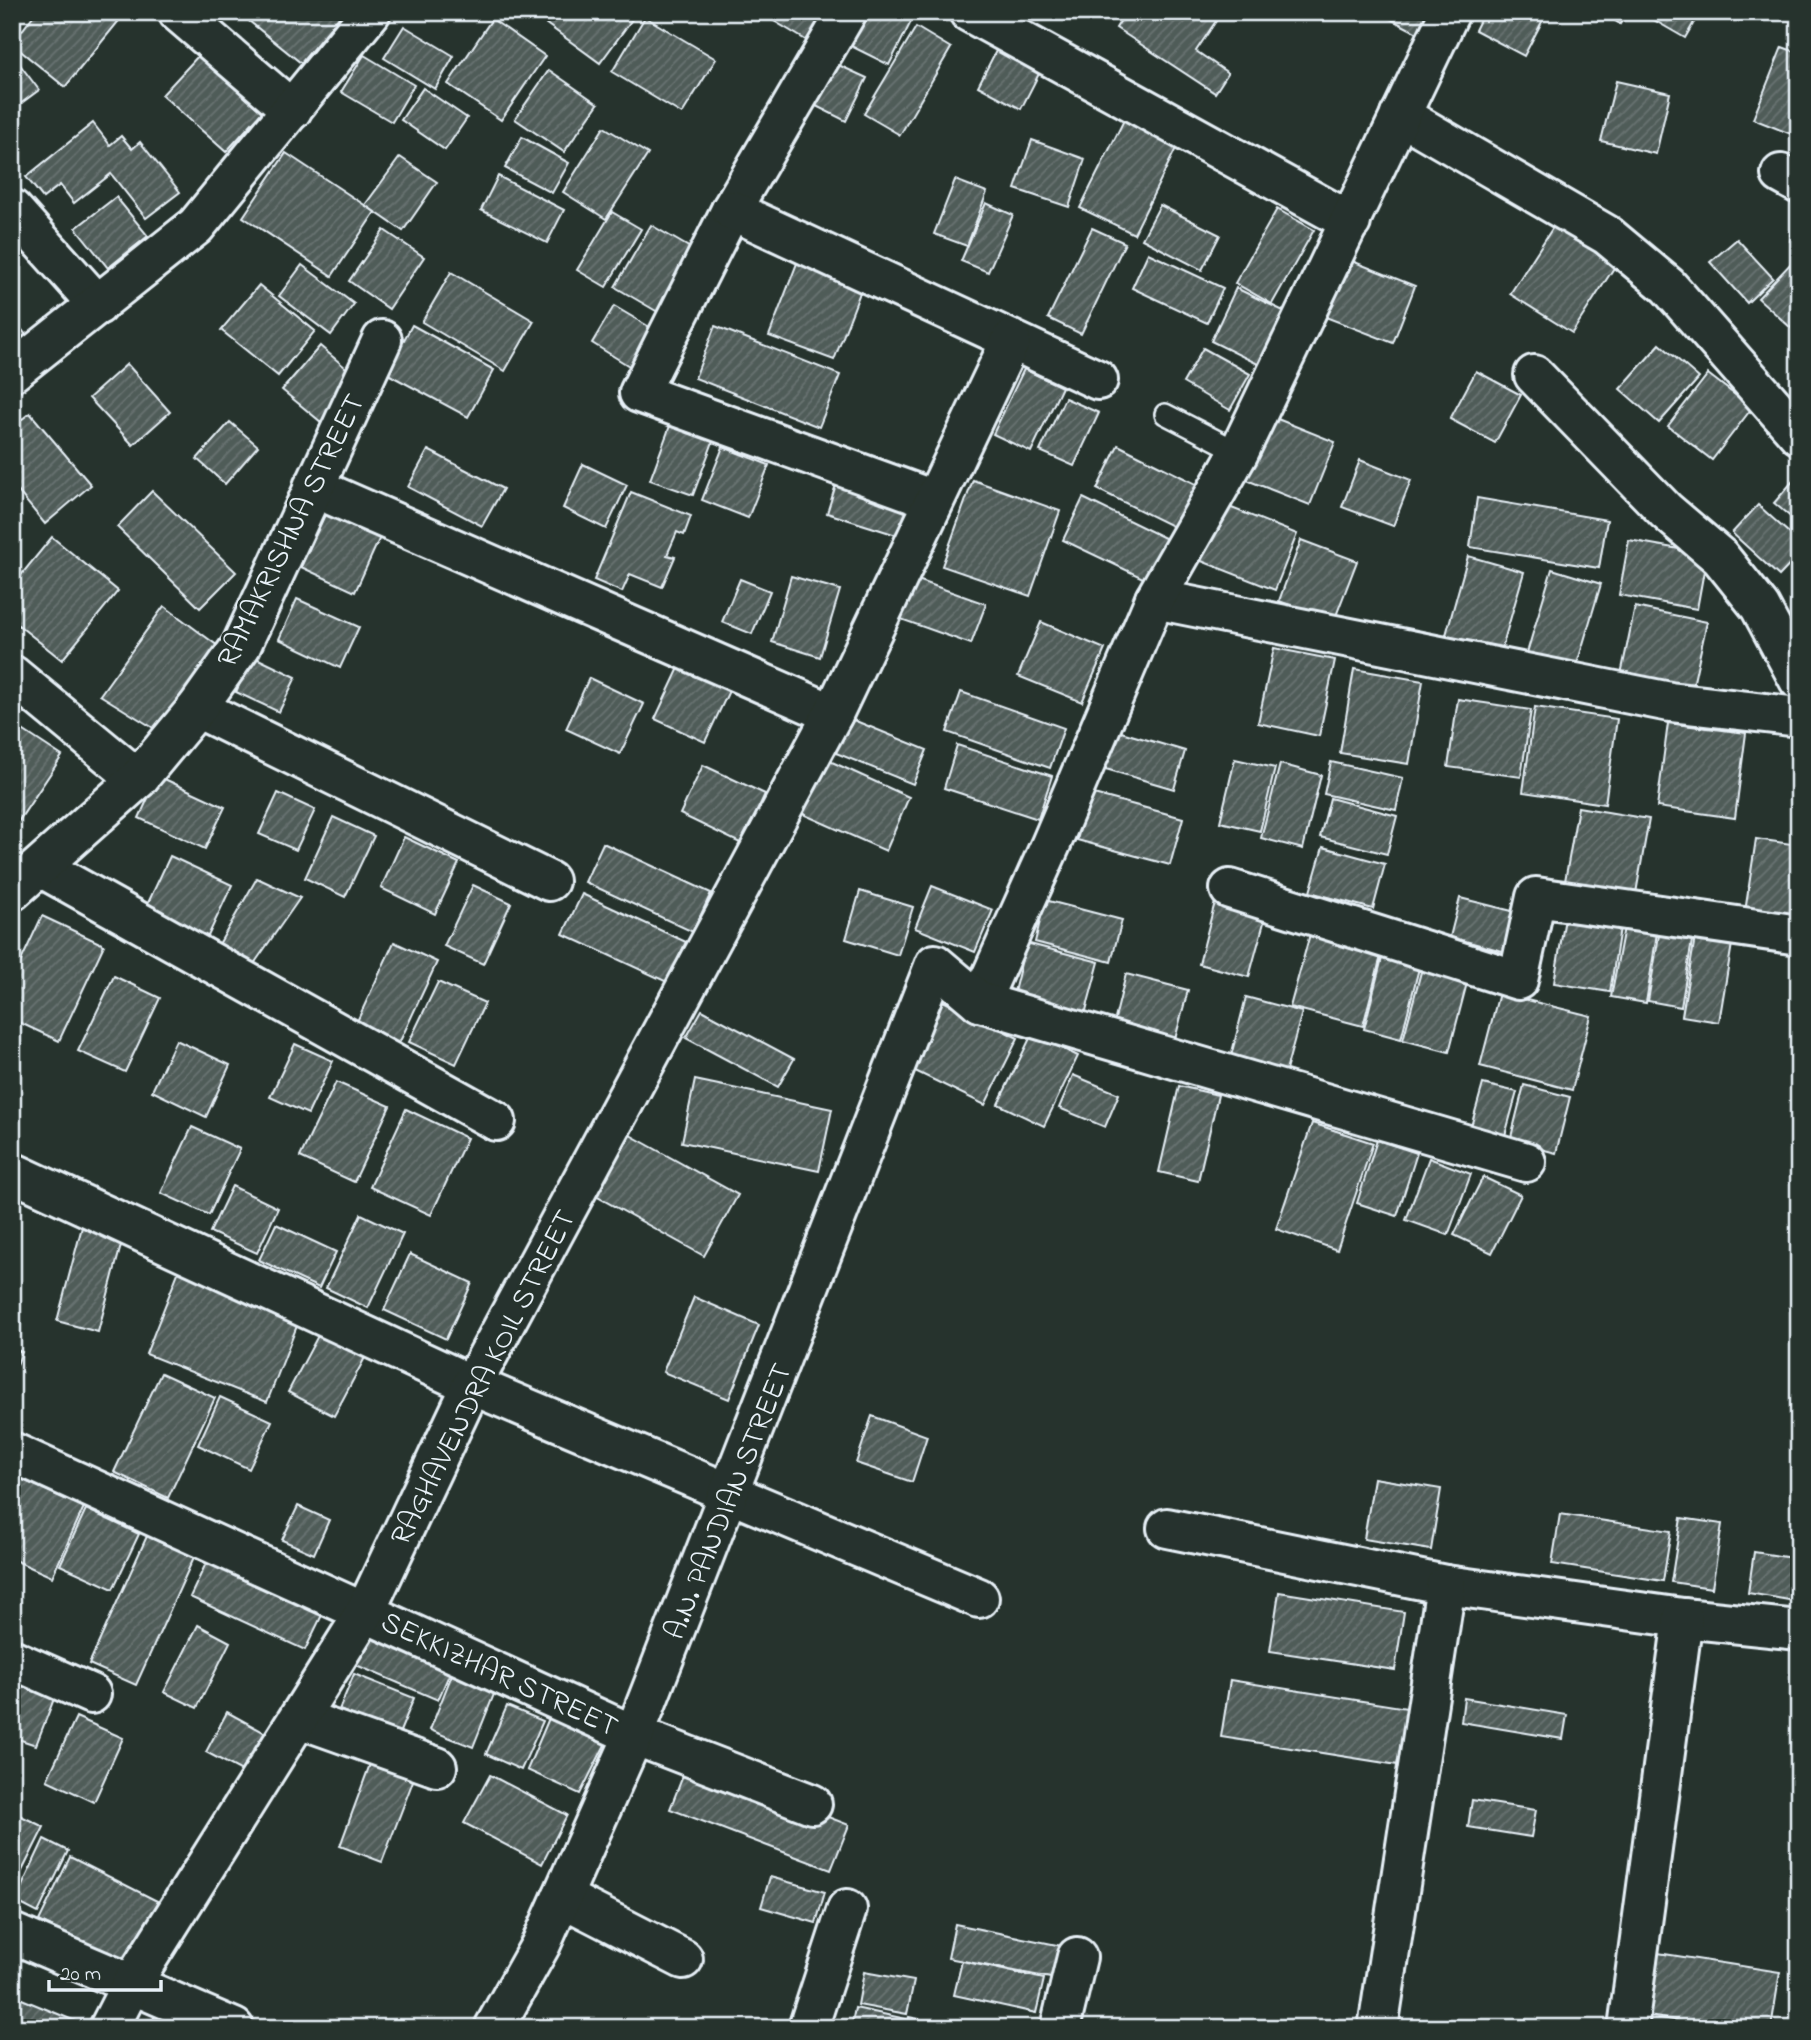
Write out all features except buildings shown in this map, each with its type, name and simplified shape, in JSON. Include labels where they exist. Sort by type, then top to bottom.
[{"type":"street","points":[[178,12],[292,110]]},
{"type":"street","points":[[12,372],[196,226],[371,12]]},
{"type":"street","points":[[847,12],[731,210],[639,393],[934,500]]},
{"type":"street","points":[[969,12],[1351,222]]},
{"type":"street","points":[[1450,12],[1240,452],[1155,599],[1051,844],[980,1002],[1526,1162]]},
{"type":"street","points":[[1400,116],[1607,234],[1668,286],[1799,435]]},
{"type":"street","points":[[12,209],[98,305]]},
{"type":"street","points":[[731,210],[1098,380]]},
{"type":"street","name":"RAMAKRISHNA STREET","points":[[12,891],[42,868],[138,779],[197,708],[241,646],[382,340]]},
{"type":"street","name":"RAGHAVENDRA KOIL STREET","points":[[108,2028],[131,1985],[365,1612],[472,1385],[833,714],[1011,340]]},
{"type":"street","points":[[1534,375],[1666,511],[1720,557],[1760,607],[1799,680]]},
{"type":"street","points":[[313,487],[833,714]]},
{"type":"street","points":[[1155,599],[1670,702],[1799,717]]},
{"type":"street","points":[[12,675],[138,779]]},
{"type":"street","points":[[197,708],[549,881]]},
{"type":"street","points":[[42,868],[496,1121]]},
{"type":"street","points":[[1230,889],[1518,980],[1536,897],[1799,935]]},
{"type":"street","name":"A.N. PANDIAN STREET","points":[[494,2028],[541,1944],[634,1735],[935,964],[980,1002]]},
{"type":"street","points":[[12,1172],[472,1385],[979,1598]]},
{"type":"street","name":"SEKKIZHAR STREET","points":[[12,1452],[634,1735],[812,1804]]},
{"type":"street","points":[[1167,1528],[1447,1585],[1683,1618],[1799,1630]]},
{"type":"street","points":[[1378,2028],[1447,1585]]},
{"type":"street","points":[[1628,2028],[1683,1618]]},
{"type":"street","points":[[12,1659],[91,1694]]},
{"type":"street","points":[[299,1718],[437,1767]]},
{"type":"street","points":[[562,1897],[683,1959]]},
{"type":"street","points":[[808,2028],[847,1909]]},
{"type":"street","points":[[12,1933],[234,2028]]},
{"type":"street","points":[[1060,2028],[1077,1957]]},
{"type":"lane","points":[[1165,414],[1240,452]]}]
